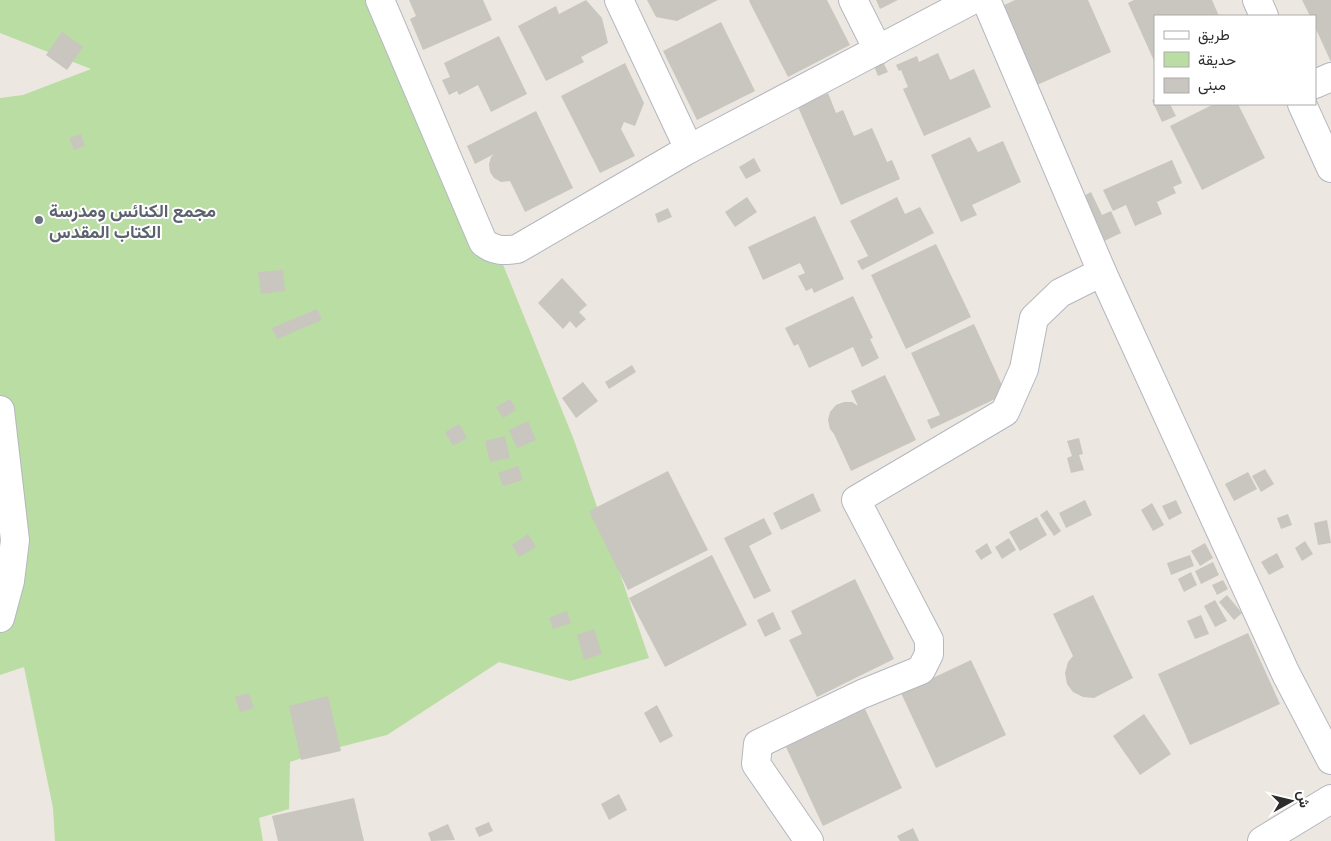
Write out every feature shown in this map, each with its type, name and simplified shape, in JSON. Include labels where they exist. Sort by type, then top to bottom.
[{"type":"street","points":[[380,0],[483,242],[496,250],[517,249],[689,149],[972,0]]},
{"type":"street","points":[[619,0],[689,149]]},
{"type":"street","points":[[853,0],[878,50]]},
{"type":"street","points":[[986,0],[1102,272],[1286,674],[1331,760]]},
{"type":"street","points":[[1257,0],[1264,15]]},
{"type":"street","points":[[1316,84],[1331,77]]},
{"type":"street","points":[[1302,105],[1331,168]]},
{"type":"street","points":[[809,841],[756,764],[758,744],[862,694],[921,670],[929,654],[930,640],[856,500],[1005,412],[1024,370],[1034,318],[1060,293],[1102,272]]},
{"type":"street","points":[[0,410],[14,540],[10,581],[0,618]]},
{"type":"street","points":[[1262,841],[1331,798]]},
{"type":"green space","points":[[0,0],[396,0],[574,440],[649,658],[570,681],[499,662],[387,735],[320,752],[290,762],[289,809],[259,818],[263,841],[55,841],[53,808],[24,667],[0,675],[0,98],[23,95],[91,69],[0,33]]},
{"type":"building","points":[[409,0],[483,0],[492,20],[423,50],[410,19],[416,16]]},
{"type":"building","points":[[586,0],[602,18],[608,43],[581,57],[584,62],[546,81],[518,26],[556,6],[559,14]]},
{"type":"building","points":[[647,0],[718,0],[677,21],[656,17]]},
{"type":"building","points":[[750,0],[827,0],[850,45],[788,77]]},
{"type":"building","points":[[876,0],[898,0],[880,9]]},
{"type":"building","points":[[1015,0],[1088,0],[1111,52],[1037,85],[1002,6]]},
{"type":"building","points":[[1134,0],[1212,0],[1219,15],[1154,15],[1154,61],[1128,3]]},
{"type":"building","points":[[1302,0],[1331,0],[1331,62],[1316,29],[1316,15],[1310,15]]},
{"type":"building","points":[[721,22],[755,91],[697,120],[663,51]]},
{"type":"building","points":[[62,32],[83,47],[67,70],[46,55]]},
{"type":"building","points":[[499,36],[527,94],[491,112],[478,85],[459,95],[457,91],[449,95],[442,80],[450,77],[444,63]]},
{"type":"building","points":[[938,53],[950,80],[974,69],[991,107],[924,136],[903,89],[908,87],[901,70],[899,71],[896,65],[917,56],[919,62]]},
{"type":"building","points":[[883,62],[888,72],[878,76],[874,66]]},
{"type":"building","points":[[625,63],[644,103],[635,126],[624,122],[621,129],[635,156],[600,173],[561,96]]},
{"type":"building","points":[[828,93],[836,113],[843,110],[854,136],[872,128],[887,162],[892,160],[900,179],[841,205],[798,107]]},
{"type":"building","points":[[1154,105],[1170,105],[1176,116],[1162,122]]},
{"type":"building","points":[[1212,105],[1238,105],[1265,158],[1202,190],[1170,126]]},
{"type":"building","points":[[536,111],[573,188],[525,212],[510,181],[501,182],[494,178],[490,172],[489,164],[494,154],[475,164],[467,146]]},
{"type":"building","points":[[81,134],[85,146],[74,150],[69,138]]},
{"type":"building","points":[[970,137],[978,152],[1003,141],[1021,182],[972,205],[977,215],[961,222],[931,155]]},
{"type":"building","points":[[754,158],[761,171],[746,179],[739,167]]},
{"type":"building","points":[[1172,160],[1182,183],[1173,187],[1176,193],[1157,202],[1162,214],[1135,226],[1126,205],[1113,211],[1103,190]]},
{"type":"building","points":[[1091,192],[1102,215],[1111,211],[1121,233],[1100,243],[1078,199]]},
{"type":"building","points":[[747,197],[757,212],[735,227],[725,212]]},
{"type":"building","points":[[897,197],[905,214],[920,207],[934,233],[862,270],[857,261],[868,256],[850,221]]},
{"type":"building","points":[[668,208],[672,217],[658,223],[655,214]]},
{"type":"building","points":[[815,216],[844,279],[814,293],[812,288],[806,291],[798,276],[805,273],[800,263],[763,280],[748,247]]},
{"type":"building","points":[[936,244],[971,317],[906,349],[871,275]]},
{"type":"building","points":[[283,270],[285,291],[261,294],[258,272]]},
{"type":"building","points":[[562,278],[587,305],[579,312],[586,319],[576,328],[570,321],[563,329],[538,303]]},
{"type":"building","points":[[853,296],[873,338],[870,339],[879,358],[862,367],[853,347],[809,368],[798,344],[794,346],[785,328]]},
{"type":"building","points":[[317,309],[322,320],[277,339],[272,328]]},
{"type":"building","points":[[974,324],[1006,394],[931,429],[927,420],[940,415],[911,353]]},
{"type":"building","points":[[632,365],[636,372],[609,389],[605,382]]},
{"type":"building","points":[[885,375],[916,440],[851,471],[830,429],[828,420],[830,412],[836,405],[844,402],[852,402],[858,406],[851,391]]},
{"type":"building","points":[[583,382],[598,401],[576,418],[562,398]]},
{"type":"building","points":[[510,399],[516,410],[503,418],[496,407]]},
{"type":"building","points":[[528,421],[536,440],[517,448],[509,430]]},
{"type":"building","points":[[459,424],[467,438],[453,446],[445,432]]},
{"type":"building","points":[[505,436],[510,458],[490,462],[485,441]]},
{"type":"building","points":[[1079,438],[1083,454],[1079,455],[1084,470],[1071,473],[1067,458],[1072,456],[1067,441]]},
{"type":"building","points":[[518,466],[523,480],[503,486],[498,473]]},
{"type":"building","points":[[1265,469],[1274,484],[1261,492],[1252,476]]},
{"type":"building","points":[[668,471],[708,550],[628,590],[589,511]]},
{"type":"building","points":[[1248,472],[1257,489],[1234,501],[1225,484]]},
{"type":"building","points":[[813,493],[821,511],[781,530],[773,513]]},
{"type":"building","points":[[1085,500],[1092,515],[1066,528],[1059,513]]},
{"type":"building","points":[[1176,500],[1182,513],[1169,520],[1162,506]]},
{"type":"building","points":[[1152,503],[1164,525],[1153,531],[1141,510]]},
{"type":"building","points":[[1047,510],[1061,531],[1054,536],[1040,515]]},
{"type":"building","points":[[1288,514],[1292,525],[1281,529],[1277,518]]},
{"type":"building","points":[[1037,517],[1047,535],[1020,551],[1009,532]]},
{"type":"building","points":[[764,518],[772,534],[749,546],[771,591],[754,599],[724,538]]},
{"type":"building","points":[[1327,520],[1331,543],[1318,545],[1314,523]]},
{"type":"building","points":[[528,534],[536,547],[519,557],[512,545]]},
{"type":"building","points":[[1009,538],[1016,550],[1002,559],[995,547]]},
{"type":"building","points":[[1305,541],[1313,554],[1302,561],[1295,548]]},
{"type":"building","points":[[987,543],[992,553],[981,560],[975,551]]},
{"type":"building","points":[[1205,543],[1213,558],[1200,566],[1191,551]]},
{"type":"building","points":[[1277,553],[1284,567],[1269,575],[1261,562]]},
{"type":"building","points":[[712,555],[747,625],[665,667],[629,598]]},
{"type":"building","points":[[1190,555],[1194,566],[1171,575],[1167,563]]},
{"type":"building","points":[[1213,562],[1219,575],[1201,584],[1195,571]]},
{"type":"building","points":[[1191,572],[1197,585],[1184,592],[1178,579]]},
{"type":"building","points":[[855,579],[894,659],[817,697],[789,640],[802,634],[791,611]]},
{"type":"building","points":[[1223,580],[1228,589],[1217,595],[1212,585]]},
{"type":"building","points":[[1093,595],[1133,678],[1094,698],[1083,697],[1073,692],[1067,684],[1065,673],[1068,662],[1073,656],[1053,614]]},
{"type":"building","points":[[1227,595],[1242,613],[1234,620],[1219,602]]},
{"type":"building","points":[[1215,600],[1227,621],[1215,627],[1204,606]]},
{"type":"building","points":[[567,611],[571,623],[553,629],[549,618]]},
{"type":"building","points":[[773,612],[781,629],[765,637],[757,620]]},
{"type":"building","points":[[1201,615],[1209,634],[1195,639],[1187,621]]},
{"type":"building","points":[[594,629],[602,654],[584,660],[577,635]]},
{"type":"building","points":[[1248,633],[1280,704],[1190,745],[1158,674]]},
{"type":"building","points":[[971,660],[1006,735],[936,768],[901,693]]},
{"type":"building","points":[[249,693],[254,708],[240,712],[235,697]]},
{"type":"building","points":[[328,696],[341,751],[301,760],[289,706]]},
{"type":"building","points":[[657,705],[673,736],[660,743],[644,713]]},
{"type":"building","points":[[865,709],[902,788],[823,826],[786,747]]},
{"type":"building","points":[[1144,714],[1171,754],[1140,775],[1113,736]]},
{"type":"building","points":[[619,794],[627,810],[609,820],[601,804]]},
{"type":"building","points":[[354,798],[364,841],[278,841],[272,816]]},
{"type":"building","points":[[489,822],[493,831],[479,837],[475,828]]},
{"type":"building","points":[[448,824],[455,840],[431,841],[428,833]]},
{"type":"building","points":[[913,828],[919,841],[900,841],[897,836]]},
{"type":"place","name":"مجمع الكنائس ومدرسة الكتاب المقدس","points":[[39,220]]}]
